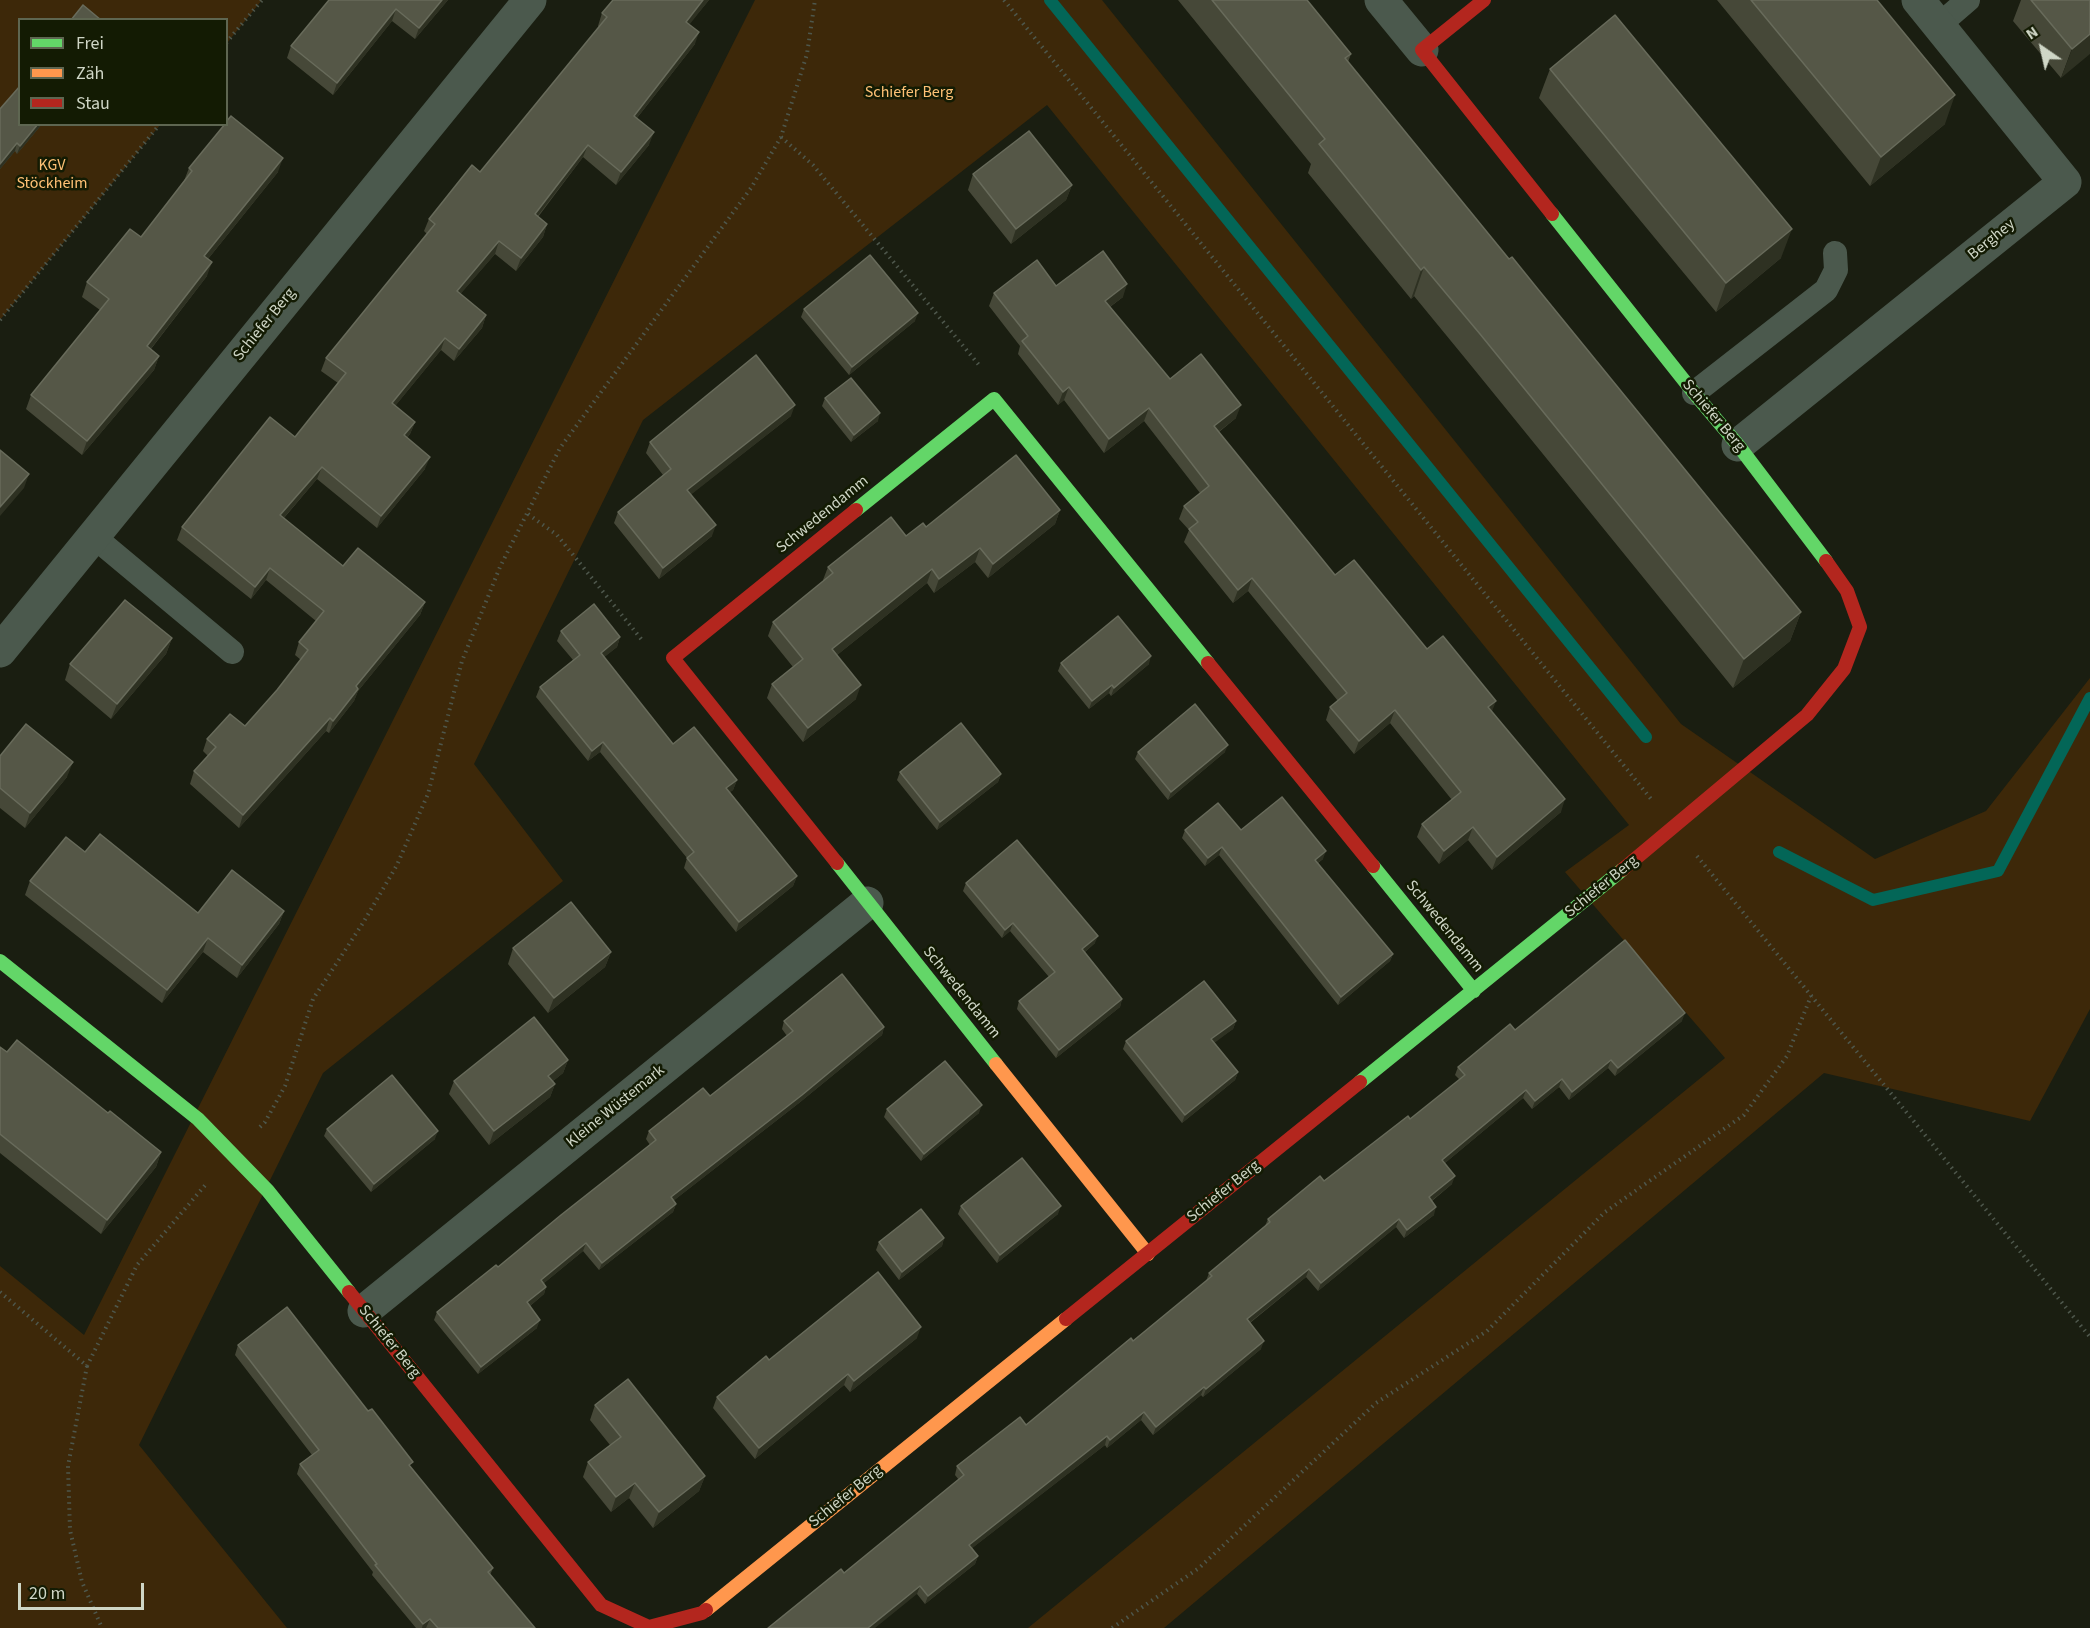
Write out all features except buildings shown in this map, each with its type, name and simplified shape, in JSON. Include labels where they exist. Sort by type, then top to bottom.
[{"type":"street","name":"Schiefer Berg","points":[[0,651],[530,0]]},
{"type":"street","points":[[1381,0],[1422,50],[1484,0]]},
{"type":"street","name":"Berghey","points":[[1738,445],[2064,182],[1928,12]]},
{"type":"street","name":"Schiefer Berg","points":[[0,961],[198,1119],[268,1191],[601,1605],[649,1628],[702,1613],[1674,828],[1807,716],[1844,669],[1860,627],[1847,591],[1738,445],[1694,393],[1422,50]]},
{"type":"street","name":"Schwedendamm","points":[[1148,1254],[673,658],[994,399],[1474,991]]},
{"type":"street","name":"Kleine Wüstemark","points":[[364,1311],[867,903]]},
{"type":"lane","points":[[1928,12],[1968,0]]},
{"type":"lane","points":[[1694,393],[1826,290],[1836,270],[1835,253]]},
{"type":"lane","points":[[93,536],[232,652]]},
{"type":"path","points":[[228,41],[262,0]]},
{"type":"path","points":[[102,1628],[82,1582],[70,1530],[68,1467],[87,1366],[137,1265],[232,1155],[265,1122],[285,1086],[313,999],[363,923],[397,865],[428,794],[462,661],[500,567],[560,448],[751,189],[781,137],[807,54],[815,0]]},
{"type":"path","points":[[1004,0],[1674,828],[2090,1337]]},
{"type":"path","points":[[0,320],[158,126]]},
{"type":"path","points":[[781,137],[813,165],[989,377],[994,399]]},
{"type":"path","points":[[528,514],[557,535],[650,649],[673,658]]},
{"type":"path","points":[[1112,1628],[1199,1568],[1376,1403],[1487,1330],[1605,1212],[1744,1115],[1787,1056],[1811,996]]},
{"type":"path","points":[[0,1292],[87,1366]]},
{"type":"green space","name":"KGV Stöckheim","points":[[0,0],[262,0],[228,42],[228,18],[18,18],[18,126],[159,126],[0,320]]},
{"type":"green space","points":[[755,0],[1102,0],[1681,724],[1875,859],[1986,811],[2090,678],[2090,1009],[2030,1121],[1824,1073],[1164,1628],[1028,1628],[1725,1058],[1565,872],[1629,825],[1047,105],[643,420],[474,764],[563,881],[323,1073],[139,1445],[287,1628],[0,1628],[0,1266],[84,1335]]},
{"type":"waterway","points":[[1050,0],[1646,737]]},
{"type":"waterway","points":[[1779,852],[1873,900],[1998,871],[2090,698]]},
{"type":"traffic: fast","points":[[1552,214],[1738,445],[1826,561]]},
{"type":"traffic: fast","points":[[856,510],[994,399],[1208,663]]},
{"type":"traffic: fast","points":[[837,863],[996,1064]]},
{"type":"traffic: fast","points":[[1373,866],[1474,991]]},
{"type":"traffic: fast","points":[[1360,1082],[1622,870]]},
{"type":"traffic: fast","points":[[0,961],[198,1119],[268,1191],[349,1292]]},
{"type":"traffic: slow","points":[[996,1064],[1148,1254]]},
{"type":"traffic: slow","points":[[706,1610],[1066,1319]]},
{"type":"traffic: jam","points":[[1484,0],[1422,50],[1552,214]]},
{"type":"traffic: jam","points":[[837,863],[673,658],[856,510]]},
{"type":"traffic: jam","points":[[1622,870],[1807,715],[1844,669],[1860,627],[1847,591],[1826,561]]},
{"type":"traffic: jam","points":[[1208,663],[1373,866]]},
{"type":"traffic: jam","points":[[1066,1319],[1360,1082]]},
{"type":"traffic: jam","points":[[349,1292],[601,1605],[649,1627],[706,1610]]}]
